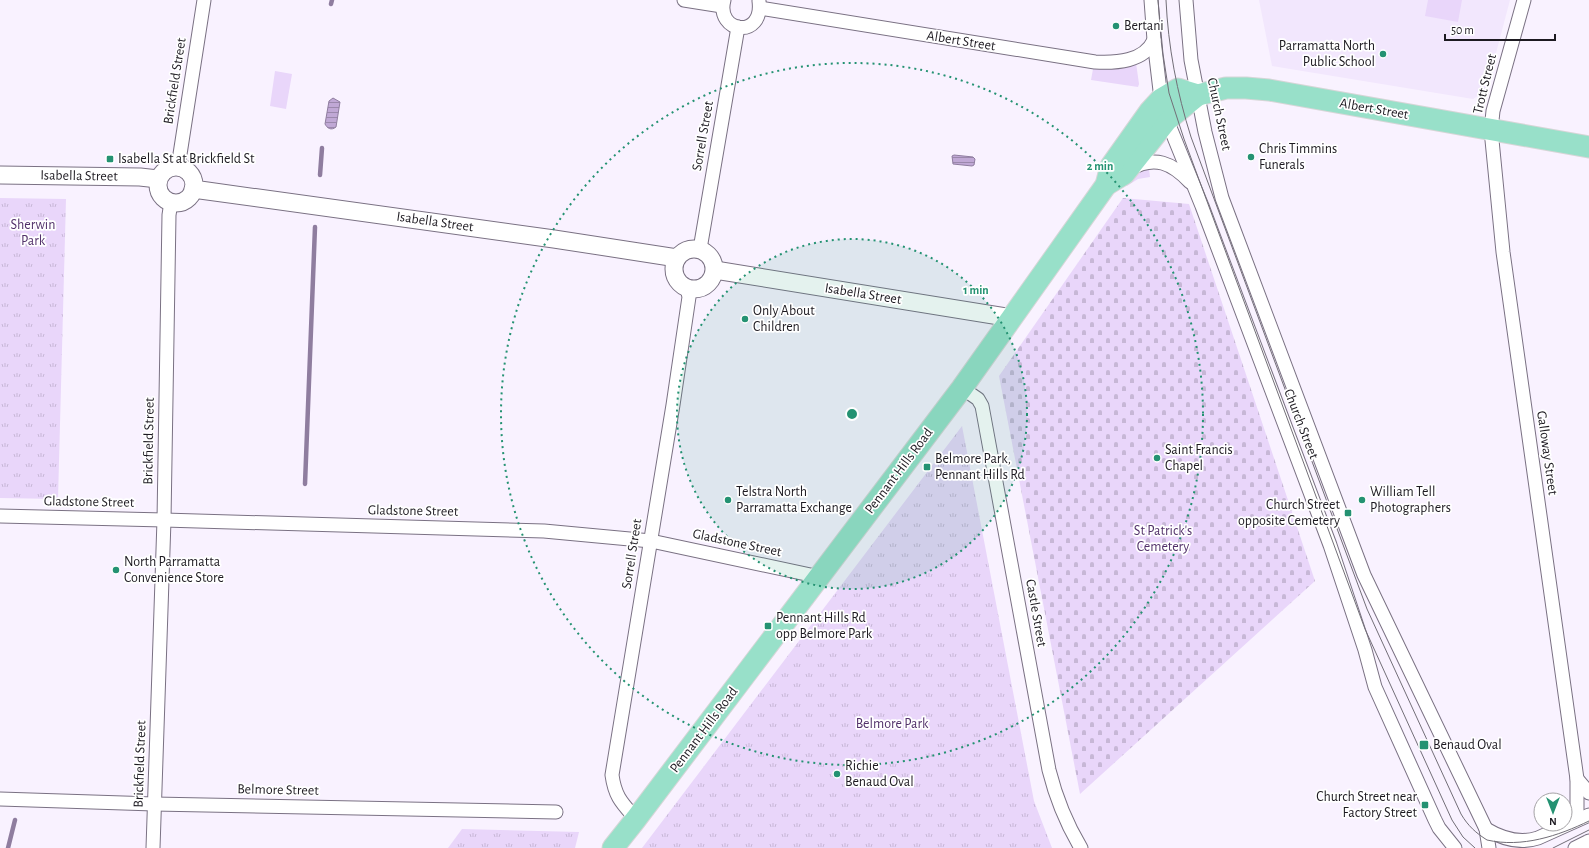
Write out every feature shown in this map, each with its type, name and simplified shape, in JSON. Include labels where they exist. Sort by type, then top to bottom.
[{"type":"main road","name":"Albert Street","points":[[1161,99],[1178,89],[1198,94],[1226,88],[1269,90],[1589,147]]},
{"type":"main road","name":"Pennant Hills Road","points":[[1106,185],[1124,174],[1167,120],[1198,94]]},
{"type":"main road","name":"Pennant Hills Road","points":[[612,848],[636,819],[962,388],[1106,185],[1111,166],[1150,111],[1161,99]]},
{"type":"street","name":"Brickfield Street","points":[[178,167],[204,0]]},
{"type":"street","points":[[684,0],[723,3],[723,13],[726,19],[731,25],[738,27],[746,27],[752,24],[760,14],[759,4]]},
{"type":"street","name":"Church Street","points":[[1151,0],[1161,99],[1167,120],[1194,186],[1330,545],[1366,650],[1375,687],[1437,824],[1455,848]]},
{"type":"street","name":"Church Street","points":[[1186,0],[1190,52],[1205,132],[1222,198],[1353,547],[1378,604],[1486,829],[1489,848]]},
{"type":"street","name":"Trott Street","points":[[1490,130],[1493,111],[1524,0]]},
{"type":"street","name":"Albert Street","points":[[759,4],[1081,60],[1109,62],[1133,58],[1149,49],[1154,40]]},
{"type":"street","name":"Sorrell Street","points":[[700,249],[738,27]]},
{"type":"street","name":"Galloway Street","points":[[1490,130],[1503,252],[1577,779],[1577,810],[1573,818]]},
{"type":"street","points":[[1124,174],[1136,166],[1144,163],[1158,162],[1168,165],[1180,172],[1194,186]]},
{"type":"street","points":[[178,167],[189,172],[194,183],[193,189],[183,201],[171,202],[161,196],[158,179],[166,169],[178,167]]},
{"type":"street","name":"Isabella Street","points":[[0,175],[140,177],[158,179]]},
{"type":"street","name":"Isabella Street","points":[[193,189],[507,232],[677,258]]},
{"type":"street","name":"Brickfield Street","points":[[153,848],[164,520],[169,215],[171,202]]},
{"type":"street","points":[[692,248],[700,249],[707,253],[713,260],[715,270],[713,277],[709,283],[703,287],[696,289],[687,288],[681,284],[674,274],[677,258],[686,250],[692,248]]},
{"type":"street","name":"Isabella Street","points":[[715,270],[1012,318]]},
{"type":"street","name":"Sorrell Street","points":[[636,819],[618,798],[614,788],[612,775],[688,305],[689,297],[687,288]]},
{"type":"street","name":"Castle Street","points":[[962,388],[978,399],[982,406],[1049,770],[1054,792],[1063,815],[1081,848]]},
{"type":"street","name":"Gladstone Street","points":[[0,516],[526,530],[651,541],[820,577]]},
{"type":"street","points":[[1577,779],[1589,793]]},
{"type":"street","name":"Belmore Street","points":[[0,800],[556,812]]},
{"type":"street","points":[[1573,822],[1589,814]]},
{"type":"street","points":[[1486,829],[1511,844],[1534,839],[1550,832]]},
{"type":"street","points":[[1575,848],[1589,841]]},
{"type":"shaded area","name":"Parramatta North Public School","points":[[1259,0],[1510,0],[1486,91],[1473,99],[1272,66]]},
{"type":"shaded area","points":[[333,98],[340,102],[336,127],[331,129],[325,124],[329,101]]},
{"type":"shaded area","points":[[952,156],[973,157],[975,159],[974,165],[953,164]]},
{"type":"green space","points":[[1428,0],[1462,0],[1458,22],[1425,16]]},
{"type":"green space","points":[[1136,63],[1139,84],[1138,87],[1091,80],[1093,69],[1110,68]]},
{"type":"green space","points":[[275,71],[292,74],[286,109],[270,106]]},
{"type":"green space","points":[[1149,169],[1150,177],[1138,179],[1127,186],[1126,185],[1137,173]]},
{"type":"green space","name":"Sherwin Park","points":[[0,198],[66,199],[58,499],[0,498]]},
{"type":"green space","name":"St Patrick's Cemetery","points":[[1123,198],[1189,204],[1315,581],[1080,794],[999,376]]},
{"type":"green space","name":"Belmore Park","points":[[962,426],[1034,801],[1052,848],[642,848]]},
{"type":"green space","points":[[462,829],[579,832],[575,848],[448,848]]},
{"type":"waterway","points":[[331,4],[332,0]]},
{"type":"waterway","points":[[320,175],[322,148]]},
{"type":"waterway","points":[[305,484],[315,227]]},
{"type":"waterway","points":[[8,848],[15,820]]},
{"type":"tram line","points":[[1158,0],[1163,54],[1169,93],[1184,139],[1365,629],[1452,820],[1463,837],[1475,848]]},
{"type":"tram line","points":[[1166,0],[1174,69],[1181,104],[1191,137],[1367,609],[1461,814],[1469,826],[1487,840],[1513,843],[1552,836],[1589,821]]},
{"type":"tram line","points":[[1553,848],[1589,830]]},
{"type":"place","name":"Bertani","points":[[1116,26]]},
{"type":"place","name":"Parramatta North Public School","points":[[1383,54]]},
{"type":"place","name":"Chris Timmins Funerals","points":[[1251,157]]},
{"type":"place","name":"Isabella St at Brickfield St","points":[[110,159]]},
{"type":"place","name":"Only About Children","points":[[745,319]]},
{"type":"place","name":"Saint Francis Chapel","points":[[1157,458]]},
{"type":"place","name":"Belmore Park, Pennant Hills Rd","points":[[927,467]]},
{"type":"place","name":"Telstra North Parramatta Exchange","points":[[728,500]]},
{"type":"place","name":"William Tell Photographers","points":[[1362,500]]},
{"type":"place","name":"Church Street opposite Cemetery","points":[[1348,513]]},
{"type":"place","name":"North Parramatta Convenience Store","points":[[116,570]]},
{"type":"place","name":"Pennant Hills Rd opp Belmore Park","points":[[768,626]]},
{"type":"place","name":"Benaud Oval","points":[[1424,745]]},
{"type":"place","name":"Richie Benaud Oval","points":[[837,774]]},
{"type":"place","name":"Church Street near Factory Street","points":[[1425,805]]}]
